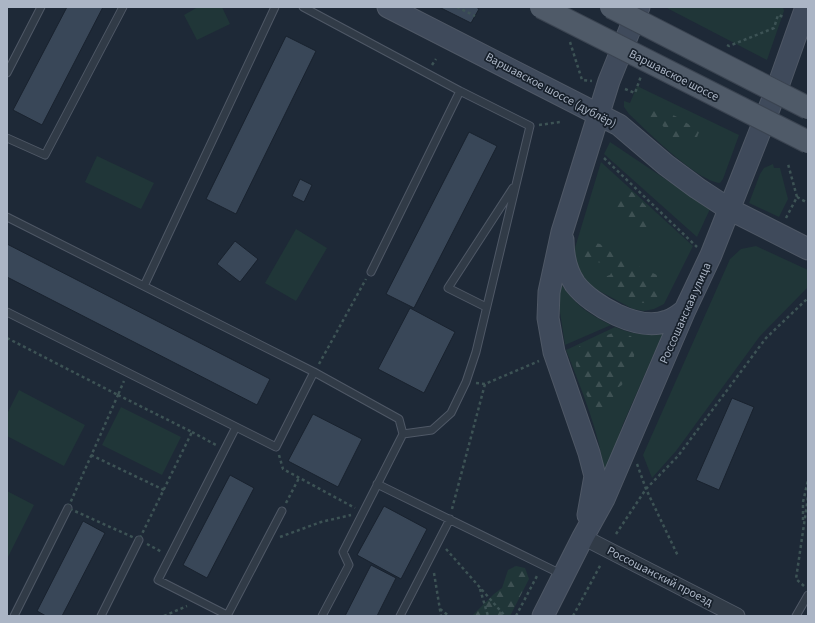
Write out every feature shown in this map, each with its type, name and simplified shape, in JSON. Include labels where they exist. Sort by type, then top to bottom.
[{"type":"main road","name":"Варшавское шоссе (дублёр)","points":[[388,7],[618,125],[666,165],[730,209],[808,249]]},
{"type":"main road","name":"Варшавское шоссе","points":[[541,7],[808,142]]},
{"type":"main road","points":[[611,7],[808,108]]},
{"type":"main road","name":"Россошанская улица","points":[[583,537],[595,476],[589,453],[554,352],[548,318],[549,292],[562,232],[598,114],[609,81],[639,7]]},
{"type":"main road","name":"Россошанская улица","points":[[543,616],[563,575],[604,499],[730,209],[778,86],[806,7]]},
{"type":"main road","points":[[562,232],[563,253],[568,270],[575,283],[589,298],[612,313],[631,320],[647,323],[666,322],[677,317],[685,310]]},
{"type":"street","name":"Россошанский проезд","points":[[583,537],[737,616]]},
{"type":"lane","points":[[7,73],[41,7]]},
{"type":"lane","points":[[7,138],[44,155],[123,7]]},
{"type":"lane","points":[[144,286],[275,7]]},
{"type":"lane","points":[[303,7],[460,91],[530,126],[476,352],[466,382],[451,413],[432,430],[403,434]]},
{"type":"lane","points":[[370,272],[460,91]]},
{"type":"lane","points":[[486,307],[448,288],[516,183]]},
{"type":"lane","points":[[7,217],[314,372],[398,419],[403,434],[343,552],[349,566],[322,616]]},
{"type":"lane","points":[[7,312],[276,447],[314,372]]},
{"type":"lane","points":[[236,426],[158,580],[227,616],[282,511]]},
{"type":"lane","points":[[377,484],[563,575]]},
{"type":"lane","points":[[14,616],[68,508]]},
{"type":"lane","points":[[400,616],[450,519]]},
{"type":"lane","points":[[100,616],[139,540]]},
{"type":"lane","points":[[796,616],[808,595]]},
{"type":"path","points":[[457,7],[475,16]]},
{"type":"path","points":[[530,126],[560,122]]},
{"type":"path","points":[[601,155],[697,247]]},
{"type":"path","points":[[778,234],[797,197],[788,164]]},
{"type":"path","points":[[797,197],[808,203]]},
{"type":"path","points":[[314,372],[370,272]]},
{"type":"path","points":[[616,534],[646,489],[678,456],[766,338],[808,298]]},
{"type":"path","points":[[7,338],[224,449]]},
{"type":"path","points":[[466,382],[485,384],[540,361]]},
{"type":"path","points":[[450,519],[485,384]]},
{"type":"path","points":[[118,395],[68,508],[139,540],[170,556]]},
{"type":"path","points":[[139,540],[192,432]]},
{"type":"path","points":[[276,447],[283,469],[363,512]]},
{"type":"path","points":[[91,455],[164,490]]},
{"type":"path","points":[[636,460],[646,489],[678,556]]},
{"type":"path","points":[[282,511],[299,478]]},
{"type":"path","points":[[808,480],[804,502],[796,579],[808,590]]},
{"type":"path","points":[[802,528],[808,497]]},
{"type":"path","points":[[265,543],[321,522],[363,512]]},
{"type":"path","points":[[439,540],[505,616]]},
{"type":"path","points":[[431,556],[441,616]]},
{"type":"path","points":[[573,616],[601,564]]},
{"type":"path","points":[[516,616],[543,565]]},
{"type":"path","points":[[480,587],[488,616]]},
{"type":"path","points":[[164,616],[200,601]]},
{"type":"path","points":[[439,608],[449,616]]},
{"type":"green space","points":[[198,7],[222,7],[230,24],[197,40],[184,15]]},
{"type":"green space","points":[[665,7],[783,7],[784,11],[767,60]]},
{"type":"green space","points":[[637,86],[739,135],[723,179],[720,183],[710,180],[686,165],[629,114],[624,107],[624,101],[630,103]]},
{"type":"green space","points":[[650,108],[669,113],[688,124],[699,132],[696,140],[677,140],[670,135],[659,121],[650,119],[643,115]]},
{"type":"green space","points":[[610,142],[710,209],[697,237],[604,154]]},
{"type":"green space","points":[[97,156],[154,183],[141,209],[85,182]]},
{"type":"green space","points":[[601,162],[693,246],[664,304],[654,309],[644,311],[633,309],[588,285],[579,275],[574,251]]},
{"type":"green space","points":[[773,164],[774,168],[780,168],[788,199],[779,217],[749,203],[760,174],[764,168]]},
{"type":"green space","points":[[632,192],[649,209],[648,227],[645,235],[634,230],[609,202],[618,200],[623,193]]},
{"type":"green space","points":[[296,229],[327,248],[296,301],[265,283]]},
{"type":"green space","points":[[591,242],[600,244],[615,255],[633,260],[640,267],[657,275],[657,303],[641,303],[633,301],[618,295],[605,285],[601,278],[610,275],[615,266],[590,260],[581,254],[582,245]]},
{"type":"green space","points":[[756,246],[808,270],[808,287],[760,336],[676,451],[652,478],[643,455],[730,259],[741,249]]},
{"type":"green space","points":[[560,282],[576,303],[611,325],[565,345],[558,299]]},
{"type":"green space","points":[[615,327],[639,334],[651,334],[664,331],[623,424],[605,475],[599,443],[584,396],[566,350]]},
{"type":"green space","points":[[613,333],[631,336],[636,344],[633,362],[627,368],[622,385],[614,390],[612,409],[604,413],[595,411],[580,379],[575,361],[576,353],[579,347],[590,341]]},
{"type":"green space","points":[[19,390],[85,425],[64,466],[7,436],[7,414]]},
{"type":"green space","points":[[121,407],[181,437],[162,475],[102,445]]},
{"type":"green space","points":[[7,491],[34,505],[7,559]]},
{"type":"green space","points":[[516,566],[525,568],[529,579],[510,616],[472,616],[502,588],[508,570]]},
{"type":"building","points":[[67,7],[103,7],[42,125],[13,110]]},
{"type":"building","points":[[439,7],[476,7],[479,9],[471,23]]},
{"type":"building","points":[[286,36],[316,51],[236,214],[206,199]]},
{"type":"building","points":[[469,132],[497,146],[414,308],[386,294]]},
{"type":"building","points":[[300,179],[312,185],[304,202],[292,196]]},
{"type":"building","points":[[235,241],[258,259],[240,282],[217,264]]},
{"type":"building","points":[[7,244],[270,379],[257,405],[7,277]]},
{"type":"building","points":[[410,308],[455,332],[424,393],[378,369]]},
{"type":"building","points":[[732,398],[754,407],[719,490],[696,480]]},
{"type":"building","points":[[313,414],[362,439],[338,487],[288,461]]},
{"type":"building","points":[[230,475],[254,488],[207,578],[183,565]]},
{"type":"building","points":[[384,506],[427,529],[401,579],[357,555]]},
{"type":"building","points":[[83,521],[105,533],[62,616],[46,616],[37,611]]},
{"type":"building","points":[[371,565],[396,578],[377,616],[345,616]]}]
